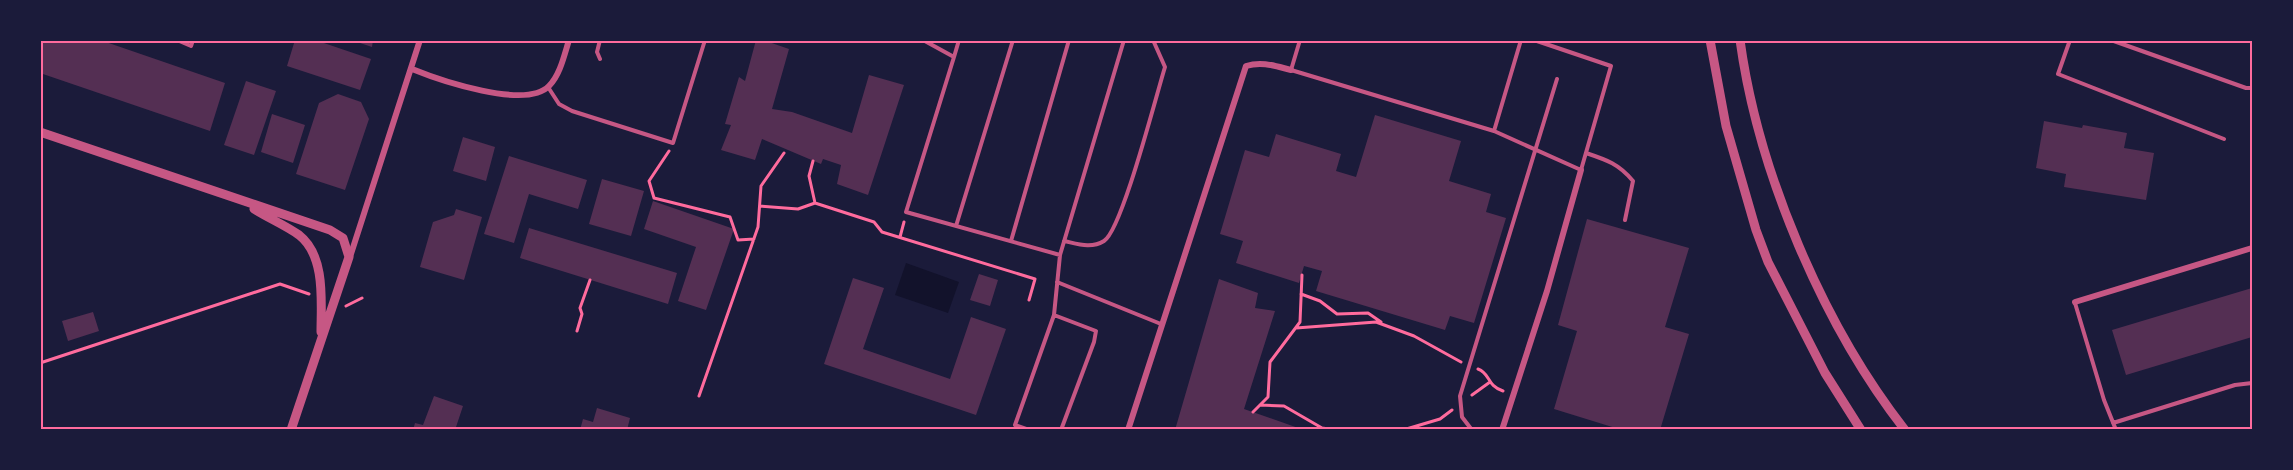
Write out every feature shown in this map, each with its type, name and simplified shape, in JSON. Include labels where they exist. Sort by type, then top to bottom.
[{"type":"street","points":[[291,429],[420,40]]},
{"type":"street","points":[[412,69],[474,90],[529,96],[540,93],[548,87],[561,65],[570,40]]},
{"type":"street","points":[[1710,40],[1726,126],[1756,230],[1768,262],[1825,373],[1861,429]]},
{"type":"street","points":[[1740,40],[1767,163],[1785,212],[1818,287],[1865,373],[1905,429]]},
{"type":"street","points":[[1128,429],[1246,66],[1266,63],[1291,70]]},
{"type":"street","points":[[40,132],[330,230],[343,238],[349,257]]},
{"type":"street","points":[[1502,429],[1547,291],[1581,170]]},
{"type":"street","points":[[236,199],[300,236],[314,257],[318,269],[321,298],[321,343]]},
{"type":"street","points":[[2075,302],[2253,248]]},
{"type":"lane","points":[[177,40],[191,46],[193,40]]},
{"type":"lane","points":[[600,40],[597,52],[600,59]]},
{"type":"lane","points":[[548,87],[559,104],[572,111],[673,143],[705,40]]},
{"type":"lane","points":[[923,40],[954,57]]},
{"type":"lane","points":[[959,40],[906,212],[1060,255]]},
{"type":"lane","points":[[956,226],[1013,40]]},
{"type":"lane","points":[[1011,241],[1069,40]]},
{"type":"lane","points":[[1029,429],[1015,425],[1054,315],[1060,255],[1124,40]]},
{"type":"lane","points":[[1064,241],[1092,247],[1106,240],[1120,217],[1165,67],[1153,40]]},
{"type":"lane","points":[[1300,40],[1291,70],[1494,131],[1581,170],[1611,66],[1534,40]]},
{"type":"lane","points":[[1494,131],[1521,40]]},
{"type":"lane","points":[[2070,40],[2058,74],[2224,139]]},
{"type":"lane","points":[[2111,40],[2253,88]]},
{"type":"lane","points":[[1472,429],[1462,417],[1460,396],[1557,79]]},
{"type":"lane","points":[[1586,153],[1624,169],[1633,181],[1625,220]]},
{"type":"lane","points":[[1057,282],[1161,324]]},
{"type":"lane","points":[[2075,302],[2116,429]]},
{"type":"lane","points":[[1054,315],[1096,331],[1094,342],[1060,429]]},
{"type":"lane","points":[[2113,423],[2235,386],[2253,383]]},
{"type":"path","points":[[673,143],[649,181],[654,198],[730,217],[738,240],[754,239]]},
{"type":"path","points":[[699,396],[758,227],[762,186],[784,153]]},
{"type":"path","points":[[813,161],[809,176],[815,203]]},
{"type":"path","points":[[760,206],[798,209],[815,203],[874,222],[882,232],[1035,279],[1029,300]]},
{"type":"path","points":[[900,237],[906,212]]},
{"type":"path","points":[[1253,412],[1268,397],[1270,362],[1300,322],[1302,275]]},
{"type":"path","points":[[577,331],[582,314],[580,308],[590,280]]},
{"type":"path","points":[[40,363],[280,284],[321,298]]},
{"type":"path","points":[[1301,294],[1320,301],[1337,314],[1368,313],[1386,326]]},
{"type":"path","points":[[333,303],[345,307],[362,297]]},
{"type":"path","points":[[1296,328],[1376,322],[1414,336],[1454,360],[1484,371],[1493,387],[1513,395]]},
{"type":"path","points":[[1403,429],[1440,419],[1490,382]]},
{"type":"path","points":[[1260,405],[1284,406],[1322,428],[1335,429]]},
{"type":"shaded area","points":[[906,263],[959,282],[948,313],[895,295]]},
{"type":"building","points":[[40,40],[100,40],[225,83],[210,131],[40,73]]},
{"type":"building","points":[[295,40],[315,40],[371,59],[360,90],[287,66]]},
{"type":"building","points":[[351,40],[373,40],[372,47]]},
{"type":"building","points":[[756,40],[763,40],[789,49],[772,109],[792,112],[852,133],[869,75],[904,85],[868,195],[837,184],[841,165],[823,159],[821,164],[762,139],[755,160],[721,150],[731,125],[725,124],[739,77],[745,81]]},
{"type":"building","points":[[246,81],[276,91],[254,155],[224,145]]},
{"type":"building","points":[[338,94],[361,102],[369,119],[345,190],[296,174],[319,103]]},
{"type":"building","points":[[272,114],[305,125],[293,163],[261,152]]},
{"type":"building","points":[[1375,115],[1461,141],[1449,181],[1491,194],[1486,212],[1506,218],[1474,323],[1450,316],[1445,330],[1316,291],[1322,271],[1304,266],[1299,283],[1236,263],[1243,241],[1220,234],[1245,150],[1269,157],[1276,134],[1341,154],[1336,171],[1356,177]]},
{"type":"building","points":[[2044,121],[2127,133],[2124,148],[2154,153],[2146,200],[2064,187],[2066,174],[2036,168]]},
{"type":"building","points":[[463,137],[495,147],[486,181],[453,171]]},
{"type":"building","points":[[509,156],[587,180],[578,209],[529,194],[514,243],[484,234]]},
{"type":"building","points":[[602,179],[644,191],[631,236],[589,224]]},
{"type":"building","points":[[653,201],[734,229],[706,310],[678,301],[696,247],[644,229]]},
{"type":"building","points":[[456,209],[482,217],[464,280],[420,267],[433,222],[454,215]]},
{"type":"building","points":[[1587,219],[1689,248],[1665,327],[1689,334],[1660,430],[1622,430],[1554,409],[1577,331],[1558,325]]},
{"type":"building","points":[[529,228],[677,273],[668,304],[520,258]]},
{"type":"building","points":[[979,274],[998,280],[990,306],[970,300]]},
{"type":"building","points":[[853,278],[884,288],[863,349],[950,379],[971,317],[1006,329],[976,415],[824,364]]},
{"type":"building","points":[[1219,279],[1258,293],[1255,308],[1275,311],[1244,409],[1304,430],[1175,430]]},
{"type":"building","points":[[2252,288],[2252,337],[2126,375],[2112,330]]},
{"type":"building","points":[[93,312],[99,331],[68,341],[62,321]]},
{"type":"building","points":[[434,396],[463,406],[455,430],[413,430],[415,423],[423,425]]},
{"type":"building","points":[[597,408],[630,418],[627,430],[580,430],[583,419],[593,422]]}]
